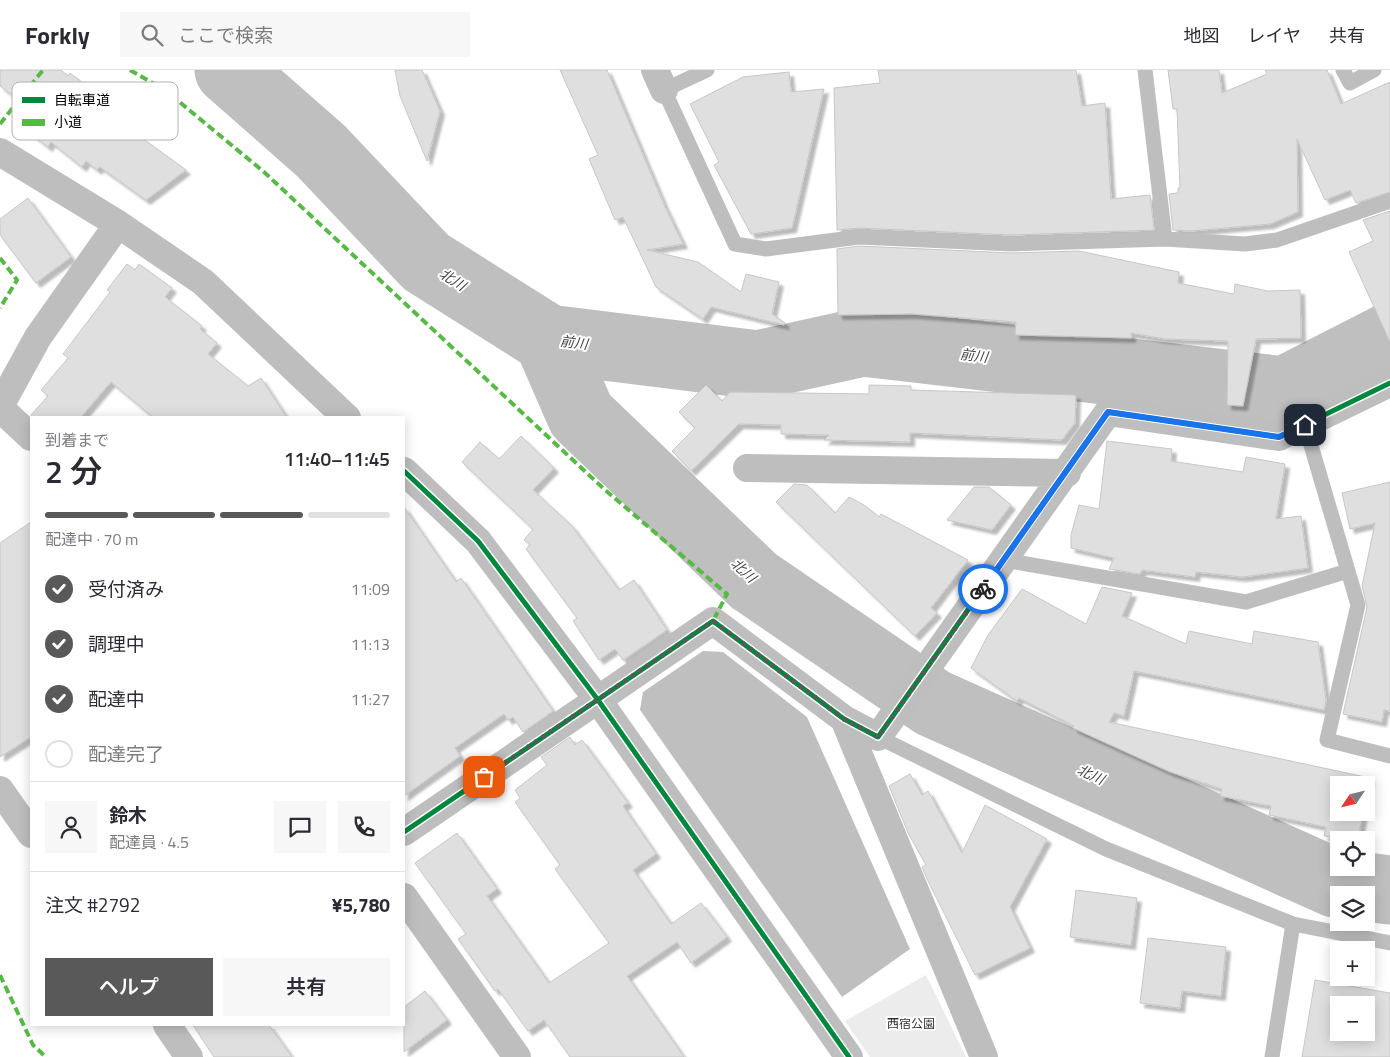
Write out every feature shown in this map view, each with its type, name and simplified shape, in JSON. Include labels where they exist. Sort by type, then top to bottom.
[{"type":"street","points":[[0,152],[118,224],[203,282],[345,416]]},
{"type":"street","points":[[30,436],[0,407],[38,337],[118,224]]},
{"type":"street","points":[[405,831],[713,621],[844,719],[886,726],[932,659],[1067,473],[1108,412],[1279,437],[1390,383]]},
{"type":"street","points":[[747,468],[1067,473]]},
{"type":"street","points":[[405,472],[478,541],[598,700],[848,1057]]},
{"type":"street","points":[[844,719],[984,1057]]},
{"type":"street","points":[[0,790],[30,833]]},
{"type":"street","points":[[405,898],[517,1057]]},
{"type":"street","points":[[168,1026],[189,1057]]},
{"type":"lane","points":[[707,70],[660,80],[735,244],[766,249],[859,238],[1012,244],[1165,239],[1245,244],[1277,240],[1390,201]]},
{"type":"lane","points":[[1146,70],[1165,239]]},
{"type":"lane","points":[[1343,70],[1350,83],[1374,70]]},
{"type":"lane","points":[[1305,425],[1358,605],[1327,740],[1390,756]]},
{"type":"lane","points":[[1004,560],[1246,602],[1348,571]]},
{"type":"lane","points":[[886,726],[1106,849],[1293,924],[1390,942]]},
{"type":"lane","points":[[1272,1057],[1293,924]]},
{"type":"green space","name":"西宿公園","points":[[926,975],[966,1057],[870,1057],[845,1021]]},
{"type":"shaded area","points":[[703,651],[723,652],[807,717],[910,949],[842,997],[640,710],[643,692]]},
{"type":"building","points":[[0,70],[61,70],[68,76],[70,73],[82,82],[12,82],[12,95],[0,86]]},
{"type":"building","points":[[395,70],[422,70],[440,111],[427,161],[400,96]]},
{"type":"building","points":[[560,70],[607,70],[665,207],[683,244],[647,250],[698,262],[741,292],[746,274],[779,282],[772,314],[785,323],[784,325],[711,307],[703,319],[656,287],[623,217],[615,220],[589,159],[598,155]]},
{"type":"building","points":[[878,70],[1076,70],[1082,106],[1105,103],[1111,199],[1150,195],[1154,230],[1012,235],[859,228],[837,230],[834,88],[880,83]]},
{"type":"building","points":[[1168,70],[1219,70],[1222,93],[1267,74],[1265,70],[1327,70],[1341,104],[1390,82],[1390,192],[1356,203],[1350,190],[1325,200],[1297,139],[1298,212],[1270,224],[1191,231],[1173,230],[1169,194],[1178,193],[1178,188],[1180,188],[1177,109],[1173,109]]},
{"type":"building","points":[[789,72],[791,92],[824,89],[792,228],[751,234],[714,165],[719,162],[690,104],[743,77]]},
{"type":"building","points":[[39,140],[145,140],[186,170],[146,200],[100,167],[97,170],[86,161],[82,167],[51,142],[48,147]]},
{"type":"building","points":[[28,198],[71,257],[36,283],[0,235],[0,219]]},
{"type":"building","points":[[1390,211],[1390,342],[1349,252],[1373,241],[1363,220]]},
{"type":"building","points":[[859,246],[1012,253],[1079,251],[1179,272],[1178,283],[1234,294],[1235,284],[1268,291],[1300,290],[1301,338],[1256,339],[1243,406],[1227,405],[1228,341],[1165,339],[1131,333],[1131,338],[1015,335],[1016,322],[912,314],[838,315],[837,249]]},
{"type":"building","points":[[127,264],[135,270],[139,264],[172,288],[165,297],[202,326],[200,329],[217,343],[208,354],[248,386],[261,378],[286,416],[152,416],[111,382],[82,416],[32,416],[48,396],[41,390],[68,358],[63,354],[110,292],[107,290]]},
{"type":"building","points":[[706,385],[722,401],[730,392],[869,394],[869,385],[911,386],[911,390],[1076,395],[1075,423],[1062,440],[910,433],[910,442],[824,440],[829,435],[781,434],[781,425],[739,424],[691,471],[672,451],[695,428],[679,412]]},
{"type":"building","points":[[521,436],[554,468],[533,490],[572,526],[619,590],[634,580],[667,630],[623,660],[615,649],[599,660],[573,621],[577,618],[526,549],[530,545],[524,540],[533,529],[462,462],[480,442],[499,459]]},
{"type":"building","points":[[1107,441],[1172,449],[1171,461],[1243,472],[1246,457],[1285,464],[1276,519],[1301,516],[1308,568],[1242,577],[1196,572],[1195,577],[1142,570],[1140,574],[1109,569],[1114,558],[1071,548],[1071,535],[1079,505],[1099,509]]},
{"type":"building","points":[[1390,482],[1390,711],[1384,710],[1382,722],[1343,714],[1367,607],[1362,586],[1375,523],[1350,529],[1342,493]]},
{"type":"building","points":[[794,484],[807,485],[835,513],[849,497],[864,505],[879,517],[881,514],[968,560],[931,608],[937,613],[915,636],[776,502]]},
{"type":"building","points":[[974,487],[989,487],[1011,505],[992,530],[947,520]]},
{"type":"building","points":[[405,508],[456,582],[461,578],[553,711],[523,732],[513,717],[508,720],[504,714],[455,748],[460,756],[405,795]]},
{"type":"building","points":[[30,523],[30,738],[0,757],[0,543]]},
{"type":"building","points":[[1102,587],[1132,593],[1122,616],[1186,644],[1189,631],[1252,644],[1254,631],[1318,642],[1326,701],[1324,710],[1134,671],[1124,716],[1114,713],[1109,722],[1361,776],[1330,776],[1330,821],[1361,821],[1360,831],[1330,831],[1330,837],[1324,836],[1326,827],[1269,815],[1271,806],[1220,796],[1222,789],[1170,772],[1073,728],[1074,726],[1019,698],[1017,701],[971,668],[988,635],[1022,589],[1086,624]]},
{"type":"building","points":[[570,737],[575,745],[582,740],[628,803],[623,806],[656,854],[633,870],[671,924],[701,903],[727,937],[691,963],[677,942],[627,976],[684,1057],[570,1057],[544,1020],[528,1031],[498,989],[495,991],[458,939],[466,934],[415,863],[457,833],[497,889],[487,896],[549,983],[609,943],[555,869],[560,865],[515,802],[520,798],[515,790],[547,765],[541,757]]},
{"type":"building","points":[[910,774],[922,795],[928,791],[962,853],[985,805],[1047,839],[1010,907],[1030,948],[975,975],[928,881],[922,867],[926,865],[908,833],[889,786]]},
{"type":"building","points":[[1076,890],[1137,898],[1131,945],[1070,937]]},
{"type":"building","points":[[1148,938],[1226,947],[1221,996],[1182,991],[1180,1008],[1140,1003]]},
{"type":"building","points":[[1315,980],[1330,983],[1330,986],[1350,986],[1390,993],[1390,1057],[1302,1057]]},
{"type":"building","points":[[425,991],[447,1020],[404,1052],[404,1026],[405,1006]]},
{"type":"building","points":[[194,1026],[270,1026],[292,1057],[214,1057]]},
{"type":"waterway","name":"北川","points":[[229,70],[321,151],[426,262],[548,339],[581,415],[754,581],[933,703],[1335,883],[1390,890]]},
{"type":"waterway","name":"前川","points":[[548,339],[758,365],[863,342],[1284,391],[1390,337]]},
{"type":"marked path","points":[[33,82],[43,70]]},
{"type":"marked path","points":[[130,70],[151,82]]},
{"type":"marked path","points":[[178,101],[264,172],[604,489],[727,594],[713,621]]},
{"type":"marked path","points":[[0,124],[12,109]]},
{"type":"marked path","points":[[0,258],[17,280],[0,308]]},
{"type":"marked path","points":[[0,975],[33,1045],[46,1057]]},
{"type":"cycle path","points":[[405,831],[713,621],[844,719],[878,737],[1108,412],[1279,437],[1390,383]]},
{"type":"cycle path","points":[[405,472],[478,541],[598,700],[849,1057]]},
{"type":"way so far","points":[[484,777],[713,621],[844,719],[878,737],[983,589]]},
{"type":"route","points":[[983,589],[1067,473],[1108,412],[1279,437],[1305,425]]}]
